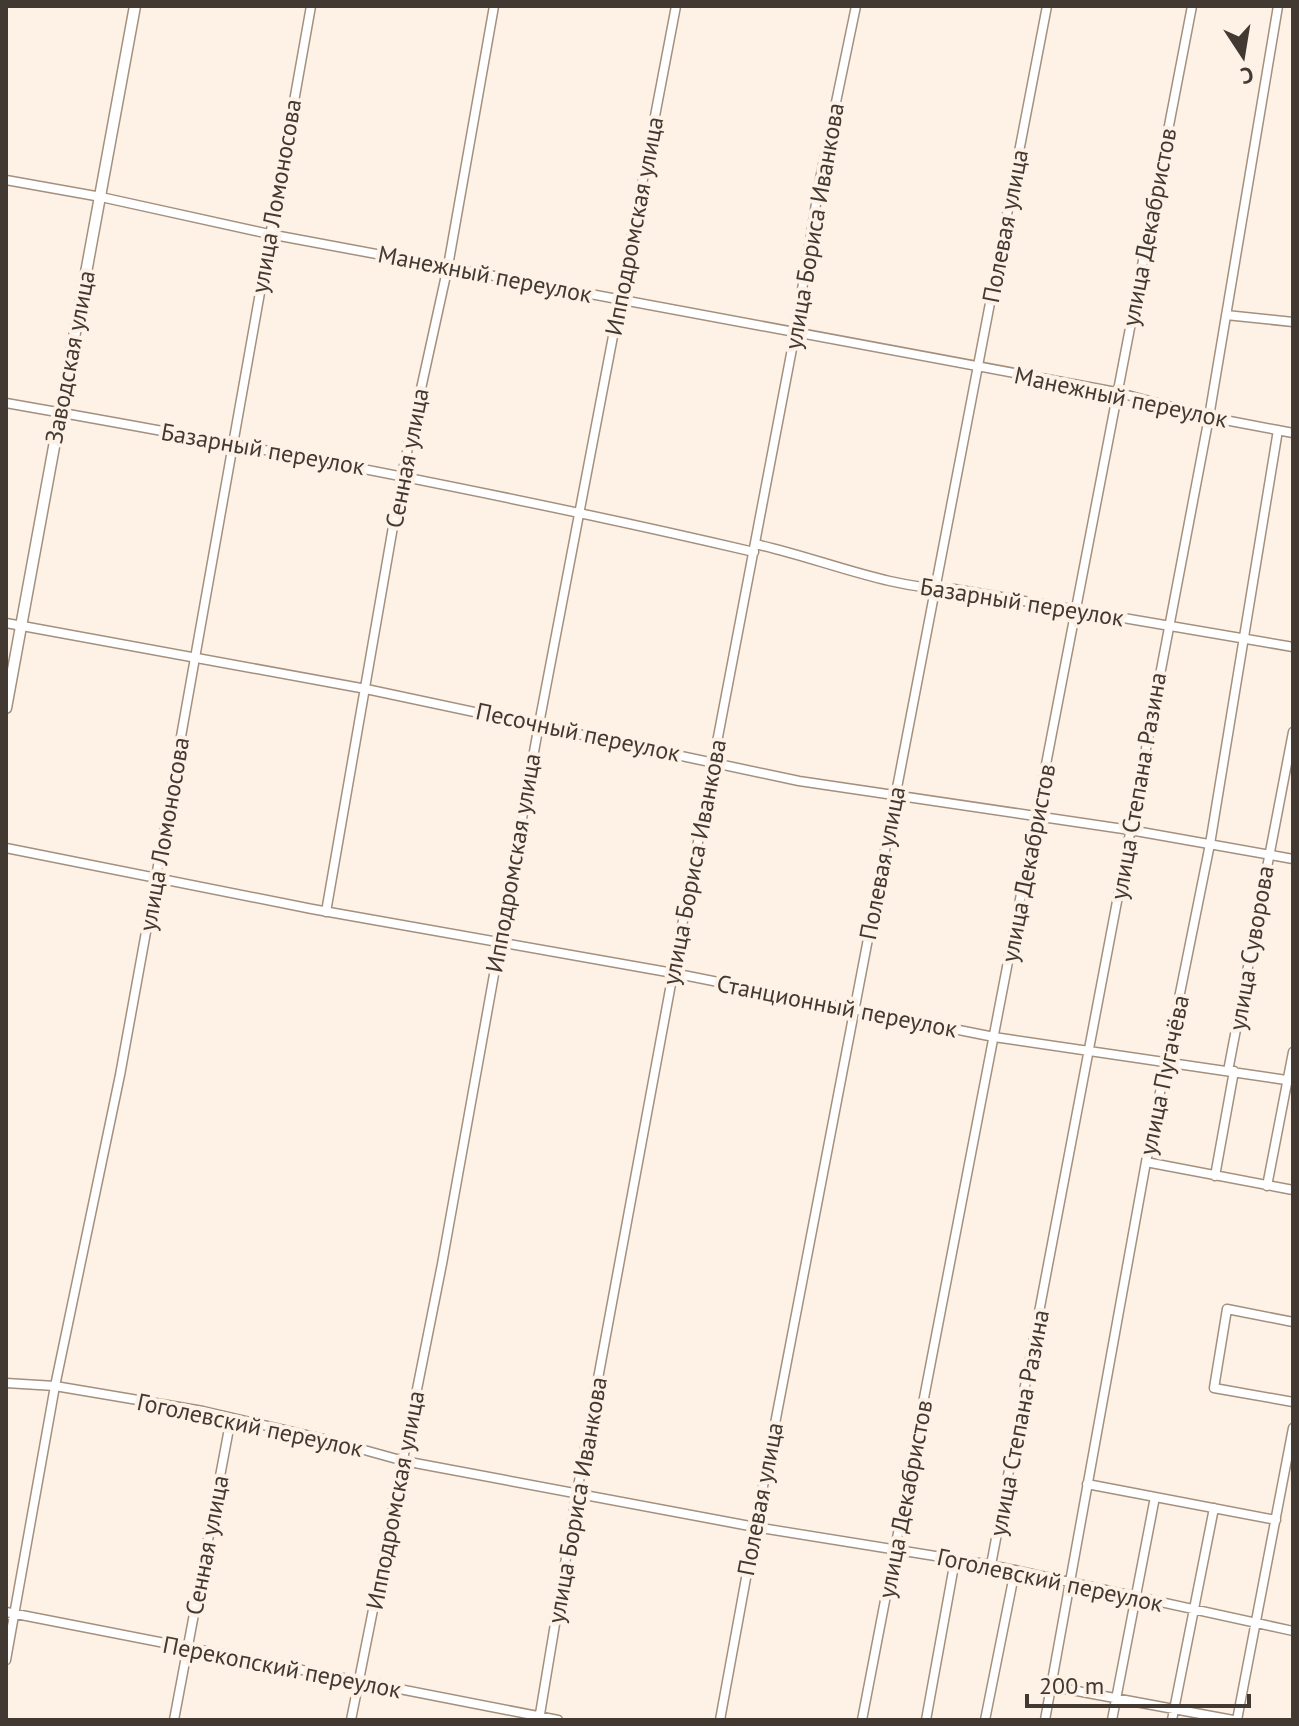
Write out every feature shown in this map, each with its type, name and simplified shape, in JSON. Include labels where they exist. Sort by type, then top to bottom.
[{"type":"main road","name":"Заводская улица","points":[[6,708],[135,6]]},
{"type":"street","name":"улица Ломоносова","points":[[6,1660],[10,1613],[120,1075],[311,6]]},
{"type":"street","name":"Сенная улица","points":[[326,912],[402,475],[448,266],[494,6]]},
{"type":"street","name":"Ипподромская улица","points":[[351,1720],[404,1461],[539,724],[676,6]]},
{"type":"street","name":"улица Бориса Иванкова","points":[[540,1719],[577,1492],[795,333],[820,179],[856,6]]},
{"type":"street","name":"Полевая улица","points":[[720,1720],[1047,6]]},
{"type":"street","name":"улица Декабристов","points":[[862,1720],[1192,6]]},
{"type":"street","name":"улица Степана Разина","points":[[991,1565],[1090,1053],[1167,625],[1209,417],[1278,6]]},
{"type":"street","name":"Манежный переулок","points":[[6,180],[101,197],[269,234],[1116,392],[1209,417],[1293,433]]},
{"type":"street","points":[[1226,315],[1293,322]]},
{"type":"street","name":"Базарный переулок","points":[[6,403],[402,475],[754,548],[789,551],[853,571],[935,589],[954,589],[1293,647]]},
{"type":"street","name":"улица Пугачёва","points":[[1045,1720],[1146,1162],[1210,844],[1278,430]]},
{"type":"street","name":"Песочный переулок","points":[[6,623],[366,689],[799,781],[1130,830],[1293,859]]},
{"type":"street","name":"улица Суворова","points":[[1215,1176],[1268,854],[1293,732]]},
{"type":"street","name":"Станционный переулок","points":[[6,848],[326,912],[673,973],[994,1037],[1290,1081]]},
{"type":"street","points":[[1267,1186],[1290,1081],[1293,1052]]},
{"type":"street","points":[[1146,1162],[1293,1190]]},
{"type":"street","points":[[1293,1322],[1227,1309],[1214,1388],[1293,1402]]},
{"type":"street","name":"Гоголевский переулок","points":[[6,1383],[55,1386],[231,1418],[404,1461],[755,1527],[991,1565],[1293,1631]]},
{"type":"street","name":"Сенная улица","points":[[174,1720],[231,1418]]},
{"type":"street","points":[[1050,1686],[1235,1720],[1293,1428]]},
{"type":"street","points":[[1087,1484],[1276,1520]]},
{"type":"street","points":[[1112,1720],[1155,1497]]},
{"type":"street","points":[[1172,1720],[1214,1508]]},
{"type":"street","points":[[926,1720],[955,1560]]},
{"type":"street","points":[[985,1720],[1015,1570]]},
{"type":"street","name":"Перекопский переулок","points":[[10,1613],[540,1719],[558,1720]]}]
